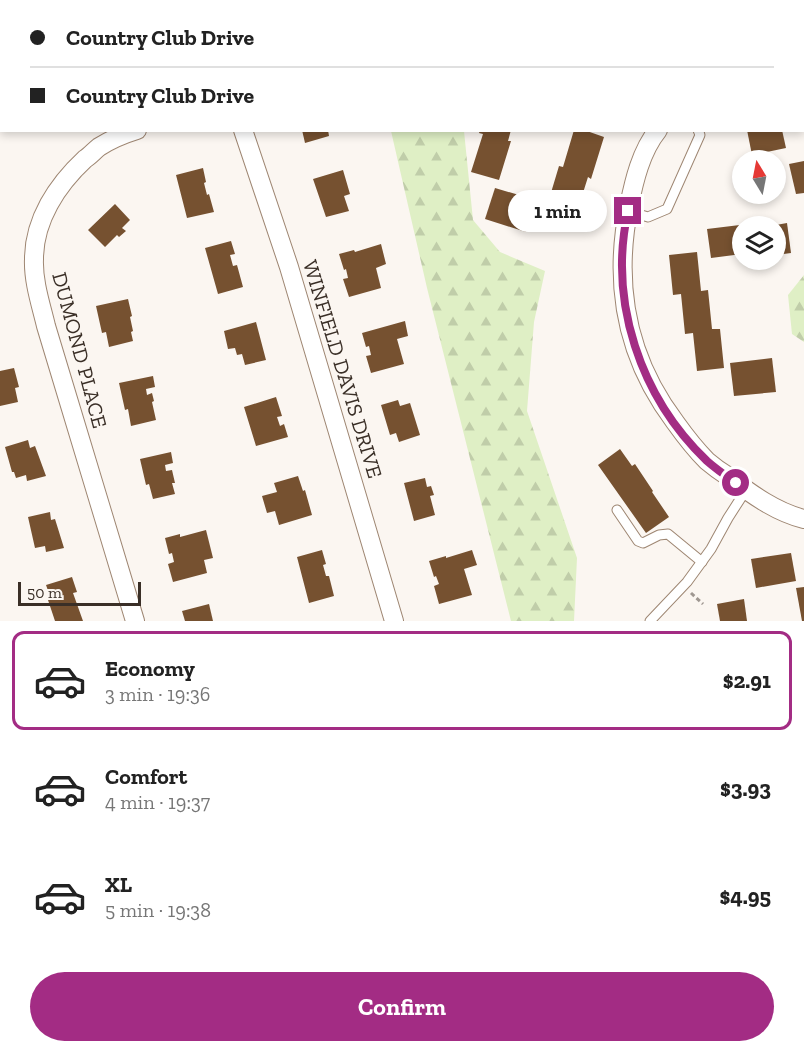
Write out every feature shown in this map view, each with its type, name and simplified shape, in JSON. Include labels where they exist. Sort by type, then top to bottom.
[{"type":"street","name":"DUMOND PLACE","points":[[130,132],[99,147],[70,173],[50,200],[38,233],[34,259],[37,288],[46,326],[135,621]]},
{"type":"street","name":"WINFIELD DAVIS DRIVE","points":[[244,132],[289,267],[394,621]]},
{"type":"street","points":[[657,132],[646,151],[632,189],[622,254],[622,282],[629,324],[641,365],[655,394],[687,438],[713,466],[746,490],[787,513],[804,519]]},
{"type":"lane","points":[[628,211],[648,217],[667,209],[700,135],[699,132]]},
{"type":"lane","points":[[650,621],[687,582],[702,562],[746,490]]},
{"type":"lane","points":[[616,510],[638,541],[643,543],[658,535],[669,534],[702,562]]},
{"type":"green space","points":[[391,132],[464,132],[473,220],[500,252],[545,271],[534,322],[527,411],[577,558],[574,621],[511,621],[427,288]]},
{"type":"green space","points":[[804,275],[804,342],[792,334],[788,295]]},
{"type":"building","points":[[302,132],[328,132],[329,136],[305,143]]},
{"type":"building","points":[[510,132],[508,141],[511,141],[499,180],[471,172],[483,134],[479,133]]},
{"type":"building","points":[[573,132],[590,132],[604,137],[591,179],[588,177],[576,215],[547,206],[559,166],[563,167]]},
{"type":"building","points":[[747,132],[782,132],[786,148],[751,150]]},
{"type":"building","points":[[804,161],[804,193],[796,194],[789,164]]},
{"type":"building","points":[[203,168],[207,195],[209,194],[214,212],[187,218],[176,175]]},
{"type":"building","points":[[343,170],[350,194],[344,196],[349,211],[326,217],[313,179]]},
{"type":"building","points":[[495,188],[536,200],[526,232],[485,219]]},
{"type":"building","points":[[115,204],[130,220],[122,228],[126,231],[119,237],[117,235],[105,247],[88,230]]},
{"type":"building","points":[[786,223],[791,253],[786,254]]},
{"type":"building","points":[[732,226],[732,255],[711,258],[707,229]]},
{"type":"building","points":[[231,241],[235,254],[230,255],[233,266],[237,265],[243,287],[218,294],[205,248]]},
{"type":"building","points":[[381,244],[386,264],[376,268],[381,288],[349,297],[343,279],[348,278],[346,269],[344,270],[339,254]]},
{"type":"building","points":[[697,252],[701,291],[708,290],[712,329],[720,329],[724,368],[697,371],[693,333],[685,334],[681,294],[673,295],[669,255]]},
{"type":"building","points":[[128,299],[132,316],[130,317],[133,341],[109,347],[106,332],[102,333],[96,306]]},
{"type":"building","points":[[405,321],[408,336],[397,339],[404,364],[371,373],[366,356],[371,355],[369,346],[366,347],[362,333]]},
{"type":"building","points":[[256,322],[266,360],[245,365],[242,354],[237,355],[235,348],[228,349],[224,331]]},
{"type":"building","points":[[772,358],[776,392],[734,396],[730,363]]},
{"type":"building","points":[[14,368],[19,387],[15,388],[18,402],[0,406],[0,371]]},
{"type":"building","points":[[153,376],[155,387],[146,389],[147,395],[152,393],[156,420],[131,426],[119,383]]},
{"type":"building","points":[[276,397],[282,416],[277,417],[280,426],[284,424],[288,437],[256,446],[244,407]]},
{"type":"building","points":[[398,400],[400,406],[410,403],[420,435],[399,442],[396,433],[390,435],[381,405]]},
{"type":"building","points":[[28,440],[30,448],[35,446],[46,476],[27,481],[26,475],[16,478],[12,472],[5,447]]},
{"type":"building","points":[[620,449],[632,466],[635,464],[669,517],[646,533],[598,465]]},
{"type":"building","points":[[171,452],[173,463],[165,465],[166,471],[172,470],[175,494],[153,499],[149,484],[146,485],[140,459]]},
{"type":"building","points":[[298,476],[303,491],[305,490],[312,515],[279,525],[275,511],[267,513],[262,496],[277,492],[274,483]]},
{"type":"building","points":[[425,478],[427,487],[431,486],[434,495],[430,496],[435,515],[414,521],[404,483]]},
{"type":"building","points":[[50,512],[51,520],[55,519],[64,548],[46,552],[45,546],[35,548],[28,517]]},
{"type":"building","points":[[206,530],[213,558],[204,560],[207,573],[173,582],[168,564],[174,562],[172,553],[169,554],[165,538],[180,534],[180,537]]},
{"type":"building","points":[[322,550],[326,564],[323,565],[326,576],[329,576],[334,596],[309,603],[297,557]]},
{"type":"building","points":[[472,550],[477,565],[464,569],[472,595],[439,604],[434,586],[439,584],[429,561]]},
{"type":"building","points":[[791,553],[796,581],[756,588],[751,559]]},
{"type":"building","points":[[72,577],[77,592],[73,593],[83,621],[55,621],[46,585]]},
{"type":"building","points":[[804,587],[804,621],[802,621],[796,588]]},
{"type":"building","points":[[744,599],[747,621],[720,621],[717,604]]},
{"type":"building","points":[[209,604],[213,621],[185,621],[182,611]]},
{"type":"route","points":[[628,211],[622,254],[622,282],[629,324],[641,365],[655,394],[687,438],[713,466],[736,483]]}]
